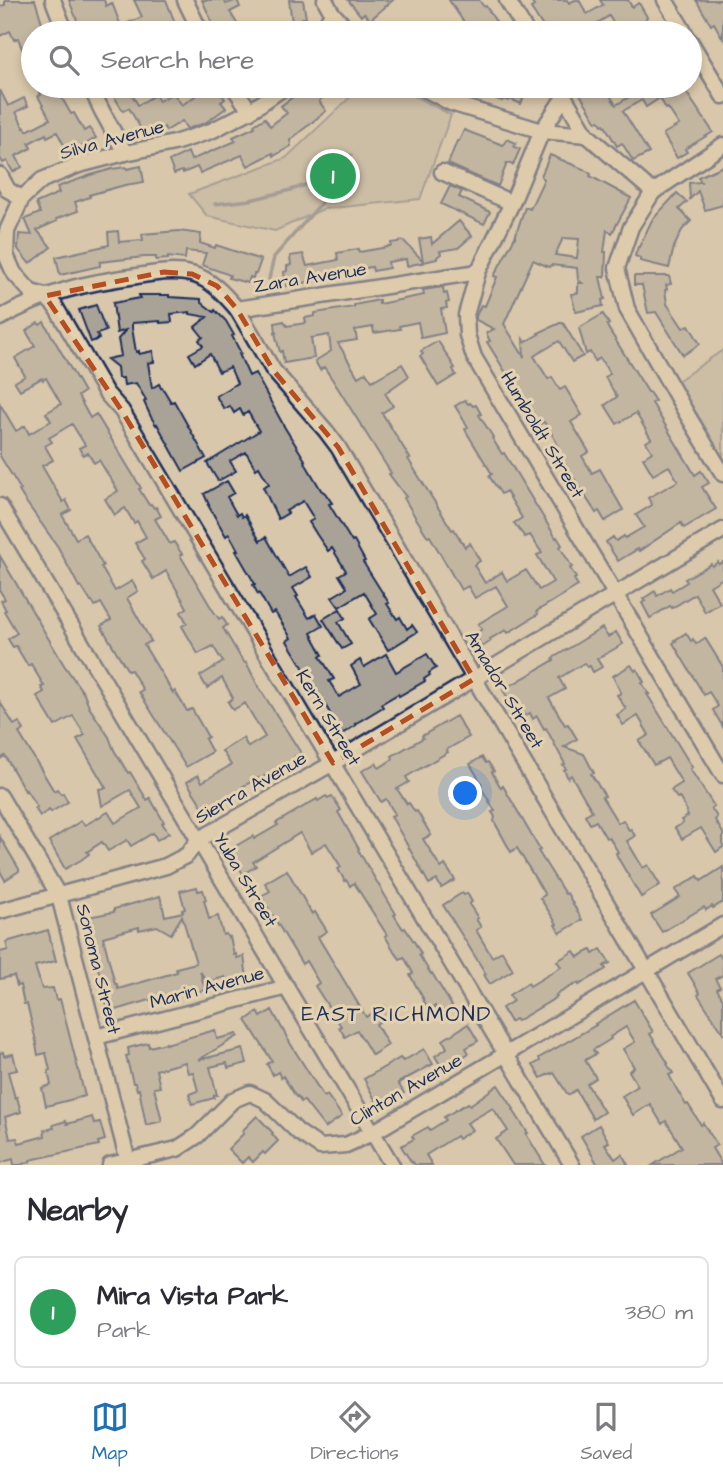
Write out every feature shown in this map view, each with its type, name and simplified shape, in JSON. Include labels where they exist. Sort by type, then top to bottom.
[{"type":"street","points":[[53,0],[60,21]]},
{"type":"street","points":[[185,0],[195,21]]},
{"type":"street","points":[[507,0],[520,21]]},
{"type":"street","points":[[665,0],[678,21]]},
{"type":"street","points":[[329,7],[341,21]]},
{"type":"street","points":[[702,61],[723,96]]},
{"type":"street","points":[[96,98],[125,153]]},
{"type":"street","points":[[241,98],[250,111]]},
{"type":"street","name":"Silva Avenue","points":[[45,296],[31,292],[14,273],[6,255],[7,231],[22,198],[42,180],[79,165],[174,144],[211,131],[250,111],[268,98]]},
{"type":"street","points":[[442,98],[542,131],[587,135]]},
{"type":"street","name":"Humboldt Street","points":[[558,98],[513,203],[478,272],[466,315],[467,335],[474,357],[723,775]]},
{"type":"street","points":[[565,98],[587,135],[653,192]]},
{"type":"street","points":[[723,145],[653,192],[631,227],[617,268],[627,309],[723,474]]},
{"type":"street","points":[[442,172],[513,203]]},
{"type":"street","points":[[0,175],[8,190],[22,198]]},
{"type":"street","name":"Zara Avenue","points":[[0,318],[45,296],[101,280],[164,272],[192,274],[217,286],[237,309],[478,272]]},
{"type":"street","name":"Kern Street","points":[[45,296],[55,306],[106,393],[122,411],[572,1165]]},
{"type":"street","name":"Amador Street","points":[[237,309],[273,370],[338,447],[723,1101]]},
{"type":"street","name":"Yuba Street","points":[[0,506],[392,1165]]},
{"type":"street","name":"Sierra Avenue","points":[[0,911],[166,866],[187,855],[198,840],[333,763],[723,530]]},
{"type":"street","name":"Sonoma Street","points":[[0,796],[60,896],[128,1163]]},
{"type":"street","name":"Clinton Avenue","points":[[110,1165],[128,1163],[177,1149],[197,1136],[233,1100],[250,1093],[265,1100],[298,1132],[320,1146],[346,1146],[506,1055],[723,925]]},
{"type":"street","name":"Marin Avenue","points":[[96,1037],[287,987]]},
{"type":"highlighted area","points":[[164,272],[192,274],[217,286],[237,309],[273,370],[338,447],[474,679],[333,763],[122,411],[45,296]]},
{"type":"shaded area","points":[[349,98],[418,98],[451,115],[420,199],[323,209],[275,231],[207,216],[189,194],[286,158]]},
{"type":"shaded area","points":[[723,350],[723,460],[676,382]]},
{"type":"building","points":[[5,0],[35,0],[42,21],[21,21],[21,46],[18,38],[14,40],[10,31],[0,36],[0,6],[5,5]]},
{"type":"building","points":[[69,0],[104,0],[106,6],[112,3],[119,21],[77,21]]},
{"type":"building","points":[[134,0],[166,0],[174,21],[133,21],[142,17]]},
{"type":"building","points":[[202,0],[224,0],[226,4],[237,0],[240,7],[230,12],[236,21],[212,21]]},
{"type":"building","points":[[289,0],[303,0],[306,18],[302,18],[303,21],[292,21]]},
{"type":"building","points":[[348,0],[393,0],[370,20],[364,13],[361,16]]},
{"type":"building","points":[[449,0],[479,0],[495,21],[463,21]]},
{"type":"building","points":[[530,0],[567,0],[569,3],[579,0],[587,14],[603,5],[600,0],[628,0],[632,7],[639,3],[647,17],[646,21],[612,21],[609,16],[601,21],[539,21],[531,8],[534,6]]},
{"type":"building","points":[[696,0],[723,0],[723,39],[714,23],[711,25]]},
{"type":"building","points":[[0,90],[8,106],[24,98],[28,106],[16,112],[27,131],[50,119],[39,98],[62,98],[84,131],[89,128],[96,138],[69,154],[57,132],[47,137],[46,134],[29,143],[31,148],[16,156],[22,167],[13,172],[7,161],[3,163],[0,158]]},
{"type":"building","points":[[115,98],[134,98],[138,105],[150,98],[157,98],[159,101],[177,98],[182,105],[192,98],[224,98],[221,102],[226,108],[205,123],[187,129],[182,121],[166,131],[164,127],[156,132],[153,128],[144,134],[129,108],[123,111]]},
{"type":"building","points":[[291,98],[322,98],[319,101],[326,111],[290,140],[291,146],[274,156],[273,153],[248,166],[242,155],[200,173],[197,167],[174,174],[169,161],[188,152],[191,160],[236,141],[233,137],[255,127],[254,125],[265,118],[270,126],[287,113],[281,106]]},
{"type":"building","points":[[494,98],[523,98],[521,104],[510,99],[502,101]]},
{"type":"building","points":[[582,98],[612,98],[616,105],[627,98],[660,98],[646,107],[642,100],[623,111],[649,153],[633,161],[622,143],[617,146],[604,124],[599,120],[597,122]]},
{"type":"building","points":[[660,98],[690,98],[713,132],[685,149],[687,152],[677,158],[663,134],[679,125],[668,108],[666,109]]},
{"type":"building","points":[[464,130],[503,145],[507,139],[516,143],[514,147],[520,149],[513,165],[507,163],[498,186],[448,164]]},
{"type":"building","points":[[550,155],[583,169],[591,174],[590,176],[631,198],[612,233],[607,230],[605,277],[600,277],[605,299],[602,300],[603,306],[576,312],[571,294],[578,293],[578,283],[582,283],[578,280],[577,268],[549,267],[533,260],[504,324],[524,357],[523,339],[525,342],[538,333],[563,323],[583,356],[572,362],[559,341],[534,356],[548,379],[552,377],[560,390],[565,387],[582,415],[571,422],[589,452],[582,456],[592,473],[600,469],[623,510],[605,521],[599,511],[596,513],[561,458],[559,459],[552,449],[558,445],[553,436],[544,422],[538,425],[487,342],[490,341],[486,333],[494,329],[476,320],[497,277],[494,276],[515,237],[525,207],[530,209],[544,179],[541,176]],"holes":[[[563,238],[579,239],[577,258],[555,255]]]},
{"type":"building","points":[[141,166],[144,182],[89,195],[90,197],[75,202],[78,211],[37,230],[51,247],[35,260],[29,263],[18,249],[19,234],[32,235],[25,219],[40,213],[36,203],[59,193],[57,187],[112,169]]},
{"type":"building","points":[[723,166],[723,205],[705,210],[698,191],[690,199],[689,183],[701,182],[698,177]]},
{"type":"building","points":[[450,186],[462,191],[459,197],[490,212],[484,224],[441,204]]},
{"type":"building","points":[[677,193],[687,202],[679,209],[691,221],[682,230],[674,247],[669,268],[640,261],[640,258],[635,256],[652,220]]},
{"type":"building","points":[[459,221],[472,236],[458,248],[440,251],[437,259],[407,266],[406,259],[388,262],[389,268],[373,271],[372,267],[353,270],[354,273],[286,286],[284,272],[287,271],[287,266],[291,265],[290,256],[303,254],[307,266],[338,260],[337,253],[388,247],[391,243],[404,241],[423,261],[419,239],[431,237],[432,244]]},
{"type":"building","points":[[118,231],[119,242],[143,240],[142,234],[179,231],[201,234],[200,243],[215,248],[216,245],[261,260],[256,274],[253,278],[250,277],[248,283],[229,278],[230,275],[202,265],[206,253],[186,251],[185,259],[168,257],[156,260],[156,257],[144,257],[100,262],[100,266],[60,275],[56,257],[109,245],[108,232]]},
{"type":"building","points":[[634,276],[669,276],[671,284],[666,285],[665,290],[667,304],[683,328],[689,325],[700,344],[683,355],[656,312],[648,313],[642,285],[634,285]]},
{"type":"building","points":[[443,287],[449,302],[446,303],[447,308],[441,309],[445,333],[421,338],[418,322],[399,326],[400,329],[374,333],[373,327],[355,330],[357,340],[338,343],[358,377],[366,372],[372,381],[402,364],[409,376],[385,393],[393,406],[382,413],[452,530],[454,529],[465,547],[470,543],[480,561],[474,565],[485,583],[502,572],[507,581],[526,570],[539,590],[553,582],[537,555],[542,553],[530,535],[525,537],[514,523],[522,518],[506,491],[501,494],[489,476],[492,474],[465,429],[468,427],[455,406],[465,400],[468,404],[476,405],[492,438],[562,545],[560,547],[572,567],[570,568],[578,586],[508,633],[506,630],[490,639],[491,641],[482,647],[475,634],[482,629],[478,624],[508,606],[496,586],[475,598],[468,586],[461,590],[334,382],[324,367],[320,370],[315,361],[331,351],[329,335],[311,338],[314,358],[284,363],[275,333],[275,323],[284,321],[287,326],[306,323],[305,318],[315,316],[315,313],[379,300],[379,304],[424,295],[423,290]]},
{"type":"building","points":[[139,295],[201,299],[201,302],[214,312],[215,310],[226,321],[249,376],[255,373],[321,490],[332,503],[329,504],[352,542],[354,541],[365,561],[363,562],[389,603],[387,604],[407,629],[412,625],[417,632],[388,650],[369,619],[377,614],[364,592],[339,607],[332,597],[347,588],[339,575],[346,571],[332,548],[328,551],[309,522],[314,519],[303,501],[278,519],[263,487],[269,484],[246,452],[230,461],[236,471],[218,481],[207,463],[259,431],[248,412],[243,415],[240,409],[234,413],[230,406],[224,409],[216,396],[237,383],[230,367],[219,372],[210,354],[195,364],[189,354],[203,346],[199,340],[203,337],[195,327],[207,317],[190,312],[171,314],[172,322],[132,323],[136,352],[139,351],[139,354],[153,351],[154,362],[148,363],[152,388],[159,384],[171,402],[174,401],[206,458],[183,471],[151,417],[144,402],[146,400],[136,383],[124,385],[123,378],[118,378],[117,367],[107,359],[121,356],[118,339],[126,330],[117,333],[113,303],[140,298]]},
{"type":"building","points":[[96,305],[106,331],[97,334],[99,339],[91,342],[79,310]]},
{"type":"building","points":[[603,314],[609,324],[608,328],[655,401],[652,403],[695,475],[701,471],[709,483],[702,487],[716,509],[684,528],[681,523],[639,551],[638,549],[618,561],[606,542],[613,537],[616,541],[624,536],[625,538],[644,527],[636,515],[652,505],[648,498],[678,481],[669,466],[653,475],[643,458],[652,452],[646,442],[651,439],[636,413],[617,424],[605,405],[617,397],[605,377],[610,374],[600,358],[595,361],[590,352],[586,354],[579,328]]},
{"type":"building","points":[[44,322],[84,392],[78,396],[90,418],[96,414],[149,505],[156,507],[161,516],[155,519],[170,544],[174,542],[182,554],[180,555],[212,609],[227,625],[223,628],[301,753],[295,756],[297,758],[242,787],[243,789],[206,812],[187,782],[198,775],[202,782],[231,765],[222,751],[243,738],[248,747],[265,737],[245,703],[233,710],[228,702],[233,698],[222,678],[207,688],[200,676],[223,662],[213,646],[198,654],[182,626],[187,623],[181,612],[187,608],[185,604],[166,571],[153,579],[135,543],[146,537],[125,508],[115,515],[105,499],[118,491],[99,460],[94,463],[88,453],[83,455],[79,448],[85,445],[72,424],[49,438],[52,442],[45,446],[53,460],[42,466],[63,502],[66,500],[71,510],[62,515],[76,539],[85,534],[115,591],[132,581],[138,591],[127,598],[151,641],[144,645],[173,693],[175,691],[187,711],[192,709],[208,737],[205,739],[212,752],[186,767],[139,692],[143,690],[131,670],[128,671],[101,626],[111,620],[101,603],[95,606],[81,586],[79,587],[58,547],[24,499],[0,456],[0,404],[16,431],[25,426],[29,434],[51,421],[46,413],[61,404],[46,378],[20,390],[15,382],[25,376],[15,358],[35,346],[26,331]]},
{"type":"building","points":[[438,341],[455,368],[453,369],[456,375],[438,386],[420,356],[423,354],[421,351]]},
{"type":"building","points":[[227,481],[234,493],[227,497],[237,515],[245,515],[260,541],[266,537],[289,577],[306,567],[312,577],[293,588],[309,618],[316,614],[323,626],[311,633],[323,655],[320,656],[334,679],[329,681],[339,697],[361,684],[351,666],[360,660],[364,667],[386,654],[396,672],[427,654],[436,668],[429,673],[425,681],[381,704],[383,707],[342,734],[315,687],[309,689],[303,679],[306,672],[287,641],[291,638],[275,612],[271,614],[258,594],[236,551],[238,550],[229,534],[226,536],[208,505],[204,494]]},
{"type":"building","points":[[0,556],[84,694],[128,773],[130,772],[147,800],[150,798],[164,822],[162,823],[169,833],[157,840],[153,833],[131,846],[127,840],[108,851],[102,842],[87,852],[89,854],[81,860],[65,869],[49,841],[81,821],[85,825],[108,812],[115,823],[141,808],[130,790],[102,806],[99,789],[106,788],[77,739],[85,735],[73,716],[55,726],[37,696],[44,692],[41,687],[44,686],[31,664],[28,666],[16,646],[13,647],[8,639],[17,633],[1,601],[5,599],[0,591]]},
{"type":"building","points":[[723,562],[723,578],[710,586],[720,603],[705,612],[695,594],[650,618],[642,603],[645,601],[643,599],[655,591],[657,596],[670,588],[672,591],[687,582],[685,579]]},
{"type":"building","points":[[340,609],[345,618],[338,622],[351,644],[342,649],[323,619]]},
{"type":"building","points":[[602,628],[608,637],[616,632],[623,644],[597,659],[602,667],[593,672],[590,666],[587,667],[584,663],[559,678],[565,689],[549,698],[577,739],[564,747],[584,754],[594,773],[591,774],[605,796],[602,797],[618,823],[623,820],[635,836],[627,841],[643,868],[648,865],[660,885],[641,897],[609,837],[606,838],[596,821],[590,824],[585,815],[592,811],[571,775],[568,778],[564,770],[565,764],[546,728],[544,729],[537,716],[533,719],[530,713],[525,716],[513,697],[509,700],[503,690]]},
{"type":"building","points":[[686,633],[696,644],[705,638],[723,667],[723,727],[713,710],[718,706],[709,692],[704,695],[673,643]]},
{"type":"building","points":[[631,665],[635,671],[637,669],[647,694],[714,806],[711,808],[717,817],[715,820],[723,833],[723,847],[716,852],[701,828],[682,839],[675,828],[688,816],[687,811],[679,797],[671,790],[682,783],[667,758],[654,765],[639,741],[649,735],[638,716],[623,725],[617,715],[626,709],[617,695],[621,693],[613,676]]},
{"type":"building","points":[[0,702],[14,725],[19,722],[24,730],[19,733],[54,791],[57,789],[63,793],[68,802],[51,812],[49,810],[40,816],[5,756],[0,759]]},
{"type":"building","points":[[456,716],[469,737],[406,777],[409,782],[397,789],[407,804],[417,811],[431,835],[423,839],[441,868],[445,865],[455,880],[441,888],[437,880],[429,884],[391,816],[395,814],[386,799],[381,802],[362,771],[376,763],[379,768],[393,759],[392,756]]},
{"type":"building","points":[[482,757],[494,771],[492,772],[501,788],[503,786],[540,850],[538,851],[582,920],[560,933],[540,898],[545,895],[517,848],[511,852],[494,821],[492,812],[495,811],[470,764]]},
{"type":"building","points":[[326,796],[332,796],[341,810],[338,812],[396,914],[394,915],[415,943],[421,954],[419,955],[452,1006],[439,1014],[435,1006],[429,1010],[410,975],[413,973],[404,957],[400,959],[394,951],[354,883],[350,886],[345,881],[338,869],[341,867],[326,843],[311,852],[300,833],[253,862],[256,866],[243,874],[229,850],[253,836],[254,839],[278,825],[276,823]]},
{"type":"building","points":[[0,837],[19,869],[5,880],[0,871]]},
{"type":"building","points":[[723,867],[723,902],[706,910],[704,907],[662,932],[651,915],[680,897],[675,890],[698,876],[701,881]]},
{"type":"building","points":[[287,870],[312,914],[315,912],[327,931],[318,937],[366,1017],[385,1006],[391,1015],[376,1024],[388,1045],[372,1055],[357,1030],[345,1037],[339,1027],[341,1026],[315,986],[319,983],[306,961],[302,964],[261,896],[270,891],[265,883]]},
{"type":"building","points":[[197,887],[198,891],[203,890],[209,919],[218,916],[223,935],[230,937],[234,955],[236,954],[237,958],[244,956],[247,978],[226,984],[225,977],[207,982],[200,971],[205,990],[193,992],[192,987],[174,992],[176,996],[164,999],[163,996],[108,1010],[83,918],[114,912],[114,909],[160,896],[165,916],[183,912],[185,909],[180,891]],"holes":[[[182,916],[196,963],[176,968],[177,972],[118,989],[103,937],[139,927],[139,930],[157,926],[171,934]]]},
{"type":"building","points":[[462,893],[467,893],[472,902],[469,904],[481,927],[476,930],[492,957],[502,951],[513,970],[490,984],[443,905]]},
{"type":"building","points":[[48,930],[56,961],[35,966],[42,989],[53,988],[56,1000],[60,999],[85,1096],[46,1106],[42,1088],[51,1085],[46,1053],[38,1055],[20,985],[17,986],[14,976],[0,979],[0,952],[8,950],[6,942]]},
{"type":"building","points":[[601,949],[610,963],[604,966],[606,969],[556,995],[557,997],[517,1021],[515,1019],[510,1022],[502,1008],[513,1001],[509,995],[561,967],[557,961],[574,951],[578,957],[591,950],[593,954]]},
{"type":"building","points":[[719,954],[723,960],[723,975],[715,979],[723,999],[723,1033],[698,995],[700,993],[688,973]]},
{"type":"building","points":[[634,1000],[673,1073],[669,1075],[676,1088],[717,1145],[712,1148],[722,1165],[653,1165],[682,1147],[666,1121],[662,1124],[650,1104],[633,1115],[622,1096],[638,1086],[629,1071],[634,1067],[623,1049],[635,1042],[626,1027],[593,1050],[596,1054],[585,1060],[596,1078],[587,1084],[604,1112],[593,1119],[576,1090],[568,1095],[554,1073],[541,1078],[533,1065],[540,1061],[539,1058]]},
{"type":"building","points":[[272,1010],[324,1097],[327,1095],[342,1116],[325,1128],[304,1101],[301,1102],[296,1097],[283,1076],[281,1078],[278,1072],[273,1075],[267,1064],[272,1061],[246,1020],[258,1012],[261,1017]]},
{"type":"building","points":[[468,1024],[478,1041],[466,1048],[469,1053],[449,1066],[447,1063],[441,1066],[435,1056],[447,1048],[443,1040]]},
{"type":"building","points":[[215,1030],[217,1039],[237,1034],[238,1036],[198,1060],[243,1049],[247,1063],[228,1068],[227,1063],[210,1067],[217,1095],[192,1104],[189,1094],[198,1091],[193,1072],[188,1073],[185,1062],[156,1070],[160,1087],[154,1088],[162,1121],[146,1125],[139,1089],[137,1090],[133,1083],[126,1056],[129,1055],[128,1048],[148,1043],[149,1047],[166,1044]]},
{"type":"building","points":[[424,1049],[433,1064],[398,1083],[404,1093],[379,1107],[364,1079],[400,1058],[403,1061]]},
{"type":"building","points":[[3,1052],[4,1056],[13,1054],[17,1070],[8,1072],[21,1112],[5,1117],[10,1139],[17,1138],[19,1143],[45,1136],[44,1130],[54,1128],[53,1125],[92,1117],[94,1123],[100,1122],[105,1140],[98,1142],[99,1145],[30,1160],[20,1165],[14,1165],[13,1159],[0,1163],[0,1053]]},
{"type":"building","points":[[498,1085],[545,1165],[513,1165],[496,1139],[508,1131],[493,1108],[467,1123],[472,1130],[458,1139],[456,1136],[426,1155],[432,1165],[412,1163],[401,1146],[414,1139],[412,1136],[428,1127],[430,1130],[446,1120],[444,1117],[468,1103],[470,1105]]},
{"type":"building","points":[[257,1116],[278,1141],[253,1162],[248,1157],[242,1163],[228,1149]]},
{"type":"building","points":[[599,1125],[609,1142],[605,1144],[615,1159],[622,1154],[628,1165],[598,1165],[581,1136]]},
{"type":"waterway","points":[[269,279],[274,257],[331,192],[351,155]]},
{"type":"waterway","points":[[215,204],[250,200],[291,190],[341,173]]},
{"type":"place","name":"Mira Vista Park","points":[[333,176]]},
{"type":"district","name":"EAST RICHMOND","points":[[397,1014]]}]
